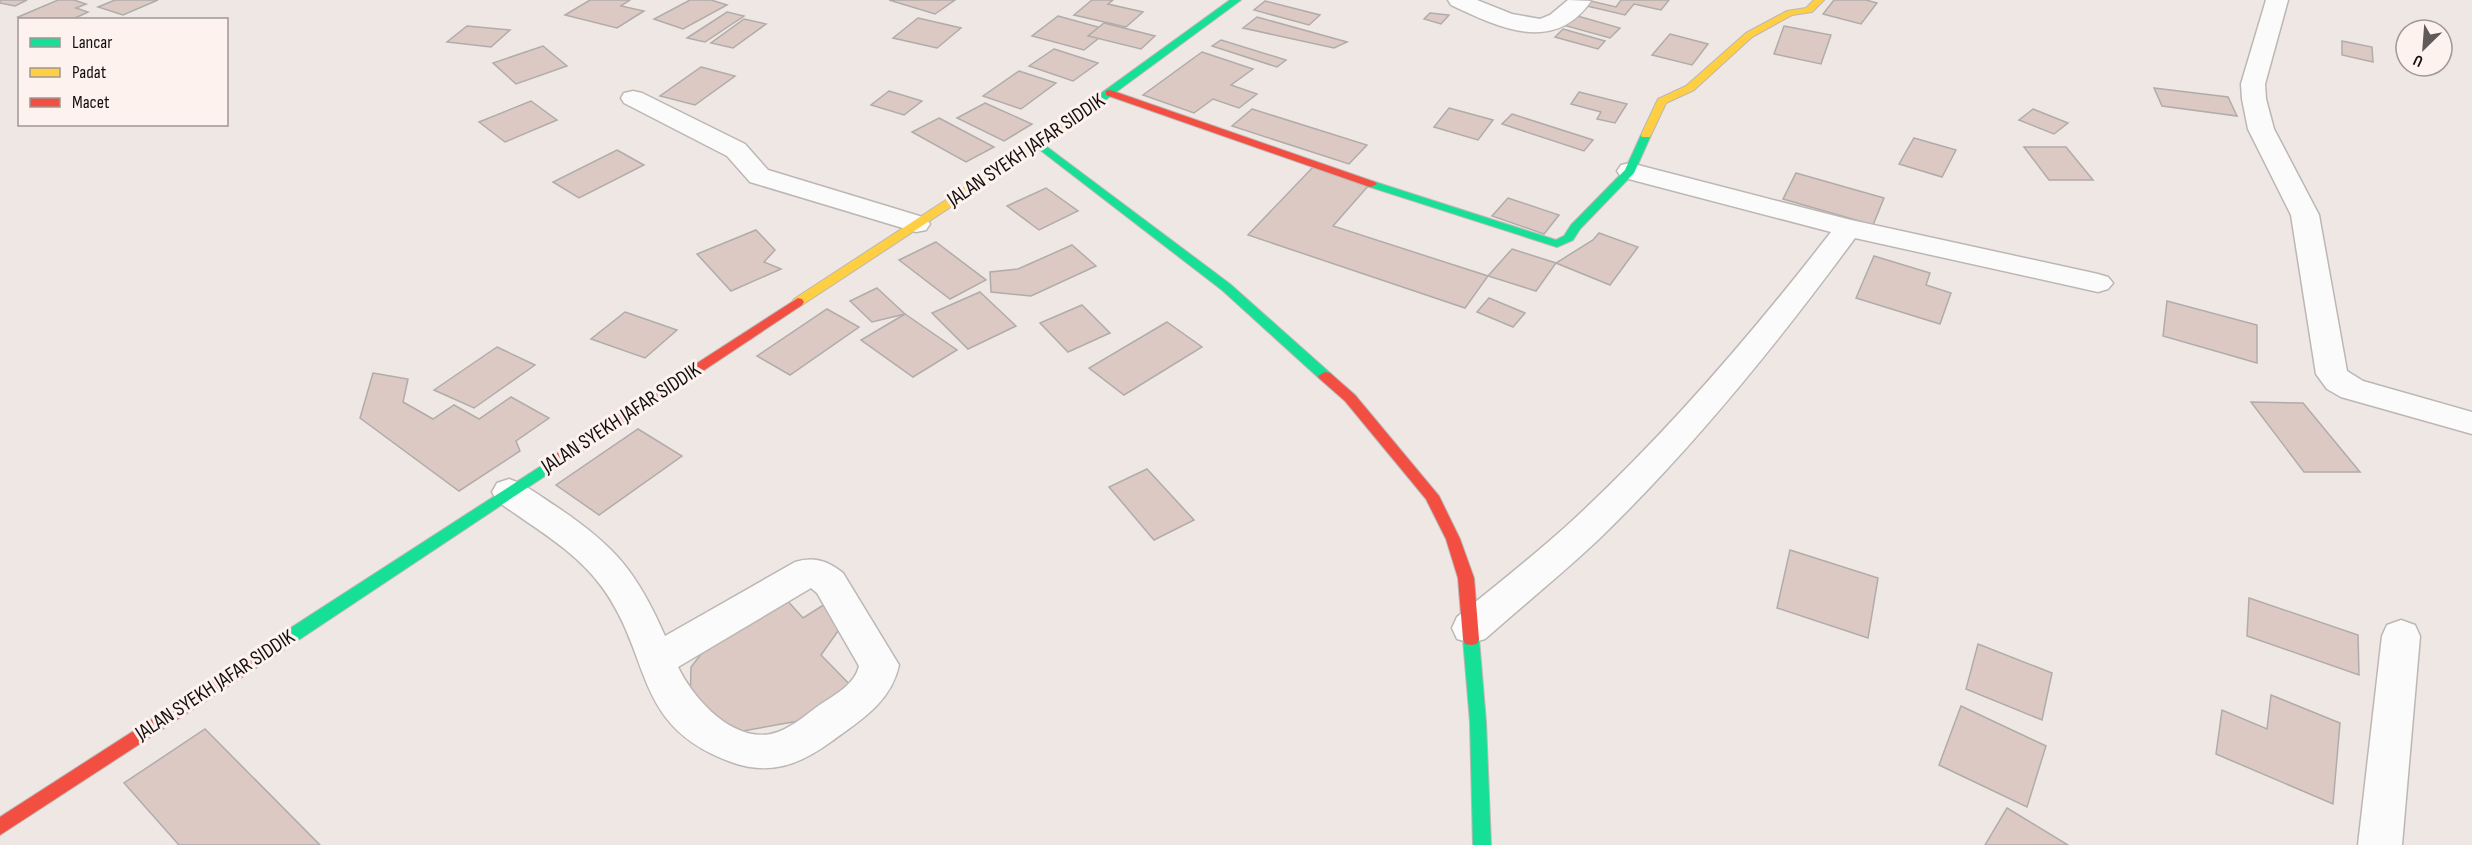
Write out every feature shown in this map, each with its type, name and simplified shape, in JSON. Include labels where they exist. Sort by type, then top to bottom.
[{"type":"street","name":"JALAN SYEKH JAFAR SIDDIK","points":[[0,827],[1040,144],[1236,0]]},
{"type":"street","points":[[1459,0],[1512,21],[1538,26],[1558,21],[1580,1]]},
{"type":"street","points":[[1110,93],[1380,188],[1557,243],[1569,238],[1575,226],[1630,171],[1662,101],[1690,88],[1749,35],[1790,13],[1809,10],[1820,0]]},
{"type":"street","points":[[2277,0],[2253,84],[2254,106],[2261,129],[2305,215],[2332,375],[2352,389],[2472,423]]},
{"type":"street","points":[[633,98],[736,150],[759,176],[916,224]]},
{"type":"street","points":[[1040,144],[1226,287],[1350,398],[1432,496],[1454,539],[1466,578],[1478,722],[1482,845]]},
{"type":"street","points":[[1630,171],[1848,228],[2098,283]]},
{"type":"street","points":[[1471,628],[1584,530],[1684,427],[1795,300],[1848,228]]},
{"type":"street","points":[[509,492],[581,544],[614,576],[641,625],[672,695],[696,725],[714,737],[758,753],[784,750],[859,698],[878,676],[879,665],[830,583],[819,574],[808,572],[657,660]]},
{"type":"street","points":[[2380,845],[2401,636]]},
{"type":"building","points":[[0,0],[27,0],[15,6],[0,3]]},
{"type":"building","points":[[58,0],[74,0],[86,4],[76,8],[88,12],[75,18],[18,17]]},
{"type":"building","points":[[115,0],[158,0],[123,15],[98,7]]},
{"type":"building","points":[[590,0],[630,0],[621,6],[644,11],[617,28],[565,15]]},
{"type":"building","points":[[690,0],[711,0],[727,5],[683,29],[654,19]]},
{"type":"building","points":[[889,0],[955,0],[935,14]]},
{"type":"building","points":[[1092,0],[1113,0],[1108,4],[1143,12],[1126,27],[1074,15]]},
{"type":"building","points":[[1621,0],[1669,0],[1661,10],[1634,4],[1625,15],[1587,6],[1591,1],[1616,7]]},
{"type":"building","points":[[1834,0],[1866,0],[1877,3],[1861,24],[1823,14]]},
{"type":"building","points":[[1265,1],[1320,15],[1309,25],[1254,10]]},
{"type":"building","points":[[727,12],[744,16],[705,42],[687,38]]},
{"type":"building","points":[[1430,13],[1449,15],[1441,24],[1424,19]]},
{"type":"building","points":[[1574,15],[1620,28],[1610,38],[1563,25]]},
{"type":"building","points":[[1058,16],[1109,30],[1084,50],[1032,36]]},
{"type":"building","points":[[1257,17],[1347,42],[1334,48],[1243,28]]},
{"type":"building","points":[[918,18],[961,28],[937,48],[893,38]]},
{"type":"building","points":[[744,19],[766,24],[733,48],[711,43]]},
{"type":"building","points":[[1104,23],[1155,36],[1141,49],[1088,36]]},
{"type":"building","points":[[467,26],[510,30],[491,47],[447,42]]},
{"type":"building","points":[[1784,26],[1831,35],[1821,64],[1774,54]]},
{"type":"building","points":[[1563,29],[1605,41],[1598,49],[1555,37]]},
{"type":"building","points":[[1670,34],[1708,44],[1692,65],[1652,55]]},
{"type":"building","points":[[1221,40],[1286,60],[1277,67],[1212,46]]},
{"type":"building","points":[[2342,41],[2372,47],[2373,62],[2342,55]]},
{"type":"building","points":[[543,46],[567,66],[516,84],[493,63]]},
{"type":"building","points":[[1054,49],[1098,63],[1073,81],[1029,66]]},
{"type":"building","points":[[1202,52],[1253,69],[1231,85],[1257,94],[1239,108],[1213,99],[1194,113],[1143,95]]},
{"type":"building","points":[[701,67],[735,76],[695,105],[660,96]]},
{"type":"building","points":[[1019,71],[1056,83],[1021,109],[983,96]]},
{"type":"building","points":[[2154,88],[2228,97],[2237,116],[2162,106]]},
{"type":"building","points":[[889,91],[922,101],[904,115],[871,105]]},
{"type":"building","points":[[1579,92],[1627,104],[1615,123],[1597,119],[1601,112],[1571,104]]},
{"type":"building","points":[[531,101],[557,120],[505,142],[479,122]]},
{"type":"building","points":[[985,103],[1032,124],[1004,141],[957,118]]},
{"type":"building","points":[[1449,108],[1493,120],[1478,140],[1434,127]]},
{"type":"building","points":[[1252,109],[1367,145],[1349,164],[1232,126]]},
{"type":"building","points":[[2033,109],[2068,123],[2054,134],[2019,120]]},
{"type":"building","points":[[1512,114],[1593,140],[1584,151],[1502,124]]},
{"type":"building","points":[[939,118],[994,147],[966,162],[912,132]]},
{"type":"building","points":[[1914,138],[1956,150],[1942,177],[1899,164]]},
{"type":"building","points":[[2024,147],[2066,147],[2093,180],[2049,180]]},
{"type":"building","points":[[617,150],[644,165],[579,198],[553,182]]},
{"type":"building","points":[[1313,167],[1370,184],[1333,226],[1488,276],[1465,308],[1248,235]]},
{"type":"building","points":[[1796,173],[1884,198],[1873,225],[1783,199]]},
{"type":"building","points":[[1046,188],[1078,211],[1039,230],[1007,206]]},
{"type":"building","points":[[1508,198],[1559,215],[1544,234],[1492,216]]},
{"type":"building","points":[[756,230],[775,250],[764,262],[781,269],[731,291],[697,254]]},
{"type":"building","points":[[1599,233],[1638,247],[1610,285],[1556,263],[1593,240]]},
{"type":"building","points":[[936,242],[986,280],[950,299],[899,260]]},
{"type":"building","points":[[1072,245],[1096,266],[1031,296],[991,292],[990,272],[1018,269]]},
{"type":"building","points":[[1512,249],[1556,263],[1536,291],[1488,276]]},
{"type":"building","points":[[1874,256],[1930,273],[1926,285],[1951,293],[1940,324],[1856,298]]},
{"type":"building","points":[[877,288],[905,314],[872,322],[850,301]]},
{"type":"building","points":[[980,292],[1016,326],[968,349],[932,313]]},
{"type":"building","points":[[1489,298],[1525,313],[1513,327],[1477,312]]},
{"type":"building","points":[[2167,301],[2257,325],[2257,363],[2163,336]]},
{"type":"building","points":[[1082,305],[1110,333],[1068,352],[1040,323]]},
{"type":"building","points":[[827,309],[859,327],[790,375],[757,356]]},
{"type":"building","points":[[625,312],[677,330],[645,358],[591,339]]},
{"type":"building","points":[[905,314],[957,350],[913,377],[861,340]]},
{"type":"building","points":[[1167,322],[1202,347],[1124,395],[1089,368]]},
{"type":"building","points":[[497,347],[535,365],[474,408],[434,390]]},
{"type":"building","points":[[373,373],[408,379],[403,402],[433,419],[454,405],[479,419],[511,397],[549,418],[516,441],[520,451],[459,491],[360,418]]},
{"type":"building","points":[[2251,402],[2303,403],[2360,472],[2304,472]]},
{"type":"building","points":[[638,429],[682,456],[599,515],[556,485]]},
{"type":"building","points":[[1147,469],[1194,520],[1154,540],[1109,487]]},
{"type":"building","points":[[1790,550],[1878,578],[1868,638],[1777,608]]},
{"type":"building","points":[[785,598],[803,618],[825,604],[843,624],[821,655],[855,690],[815,718],[743,731],[690,707],[691,667],[709,644]]},
{"type":"building","points":[[2249,598],[2358,635],[2359,675],[2247,636]]},
{"type":"building","points":[[1978,644],[2052,673],[2042,720],[1966,689]]},
{"type":"building","points":[[2271,695],[2340,723],[2333,804],[2216,754],[2222,710],[2267,729]]},
{"type":"building","points":[[1961,706],[2046,746],[2027,807],[1939,765]]},
{"type":"building","points":[[205,729],[320,845],[179,845],[124,783]]},
{"type":"building","points":[[2007,808],[2068,845],[1985,845]]},
{"type":"traffic: fast","points":[[1093,104],[1236,0]]},
{"type":"traffic: fast","points":[[1371,184],[1557,244],[1569,238],[1575,227],[1630,171],[1646,135]]},
{"type":"traffic: fast","points":[[1039,144],[1226,287],[1325,376]]},
{"type":"traffic: fast","points":[[264,654],[552,464]]},
{"type":"traffic: fast","points":[[1471,639],[1478,722],[1482,845]]},
{"type":"traffic: slow","points":[[1646,135],[1662,101],[1690,88],[1749,35],[1790,13],[1809,10],[1819,0]]},
{"type":"traffic: slow","points":[[798,302],[1039,144],[1093,104]]},
{"type":"traffic: jam","points":[[1110,93],[1371,184]]},
{"type":"traffic: jam","points":[[552,464],[798,302]]},
{"type":"traffic: jam","points":[[1325,376],[1350,398],[1432,496],[1453,539],[1466,578],[1471,639]]},
{"type":"traffic: jam","points":[[0,827],[264,654]]}]
